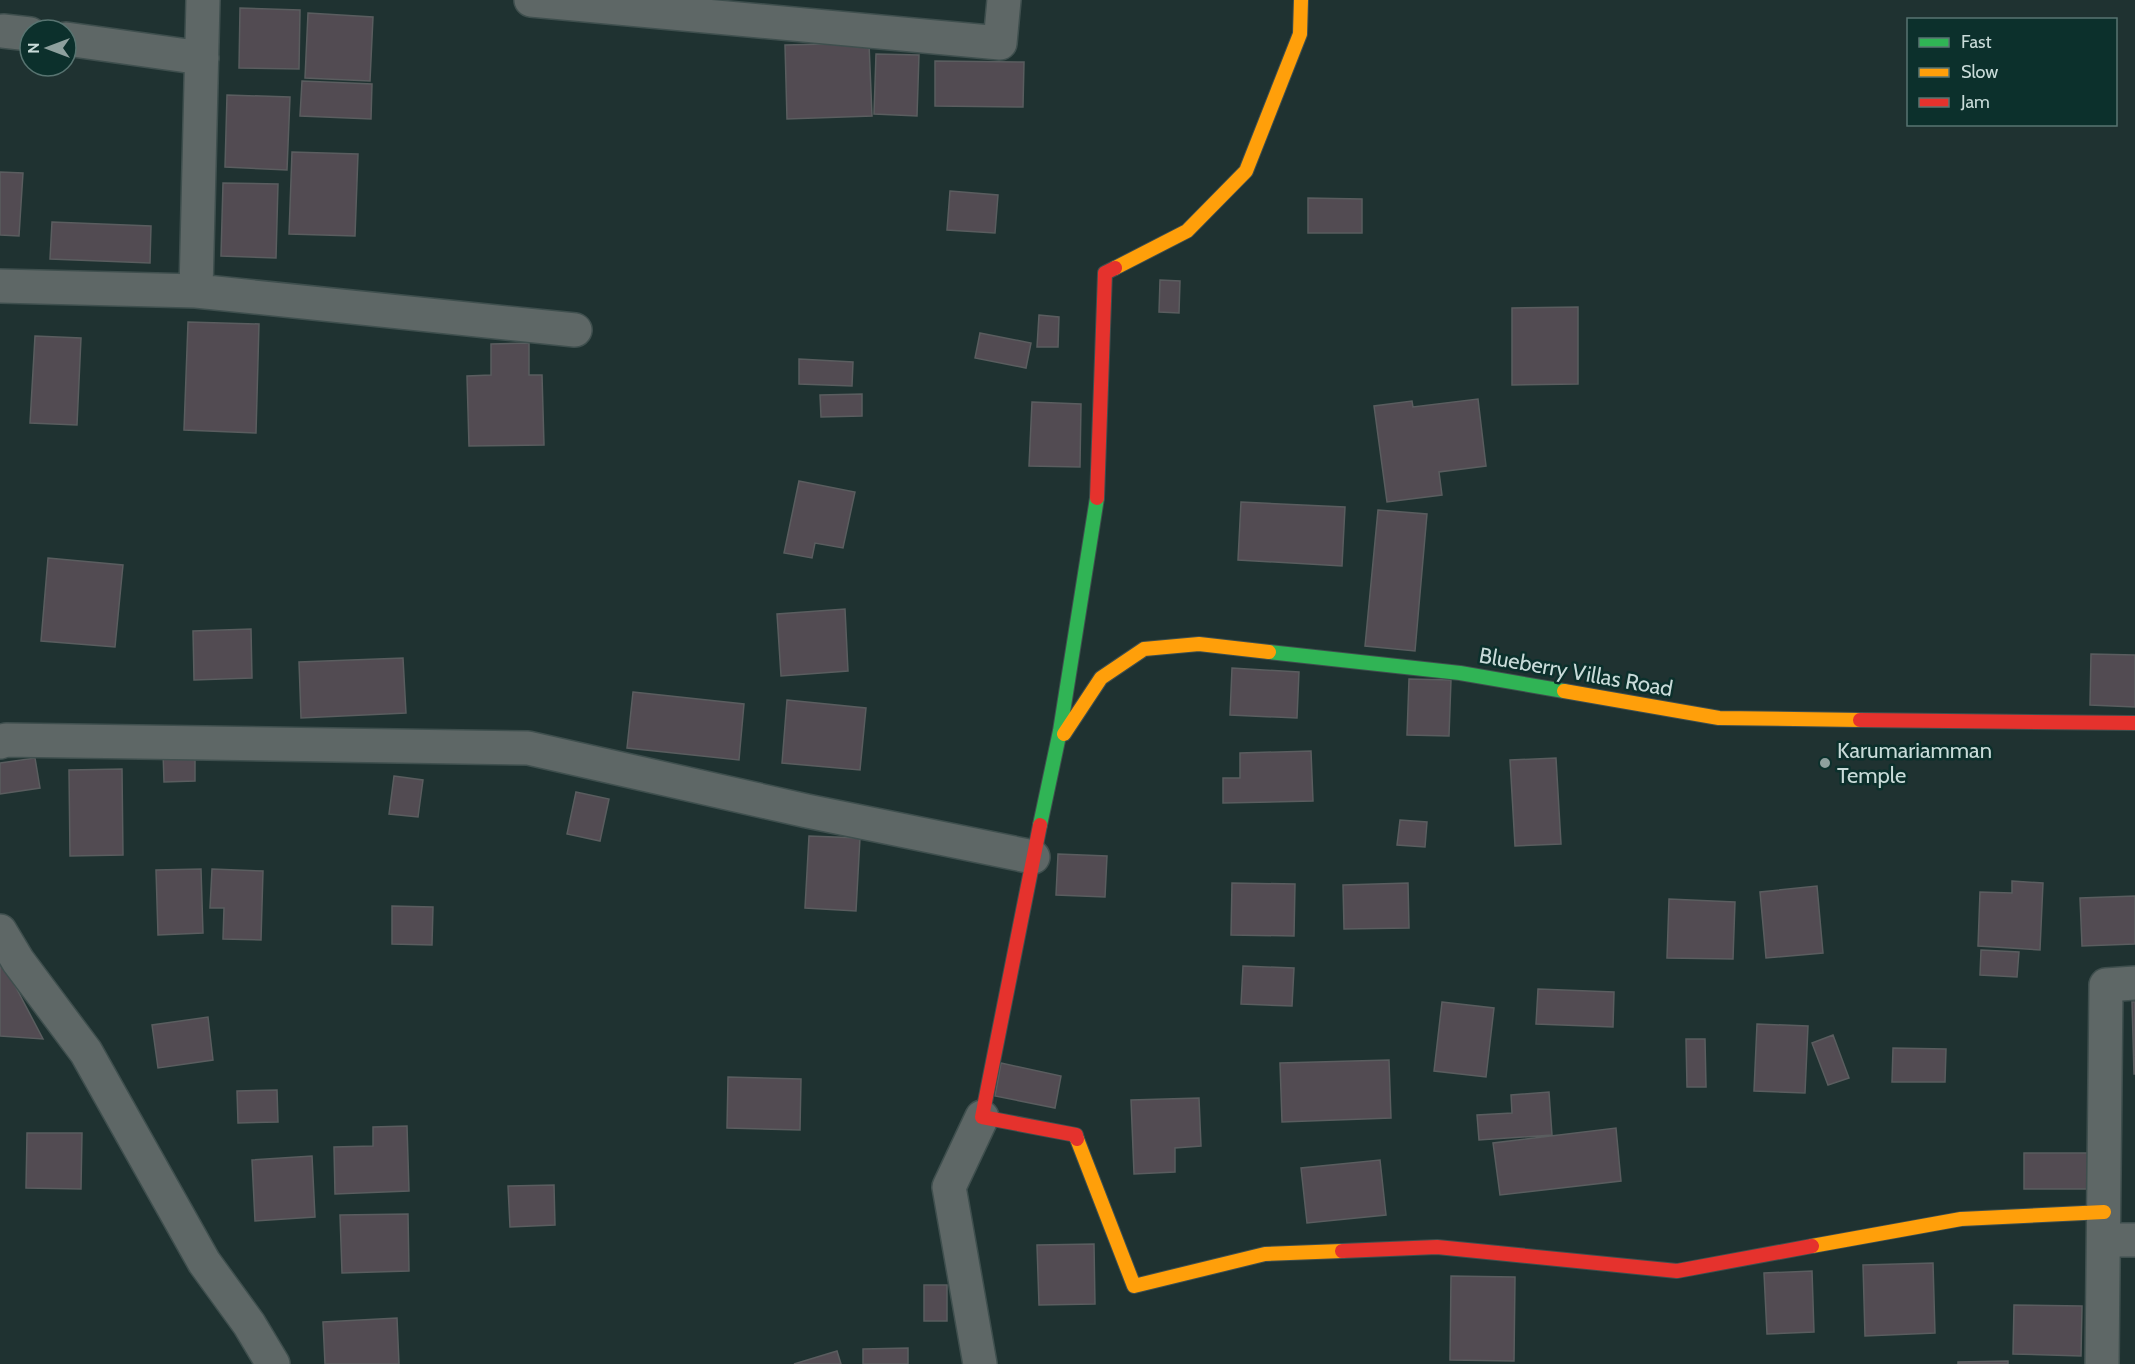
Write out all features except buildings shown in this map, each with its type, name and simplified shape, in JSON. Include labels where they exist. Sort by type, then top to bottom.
[{"type":"street","points":[[196,291],[203,0]]},
{"type":"street","points":[[531,0],[1000,43],[1004,0]]},
{"type":"street","points":[[980,1364],[949,1187],[982,1117],[1057,745],[1098,494],[1105,273],[1187,231],[1246,171],[1300,34],[1301,0]]},
{"type":"street","points":[[78,41],[202,58]]},
{"type":"street","points":[[0,286],[196,291],[575,330]]},
{"type":"street","name":"Blueberry Villas Road","points":[[1057,745],[1101,678],[1144,649],[1199,644],[1460,673],[1719,718],[2135,723]]},
{"type":"street","points":[[0,742],[6,740],[528,748],[807,811],[1033,857]]},
{"type":"street","points":[[0,932],[18,961],[86,1052],[204,1262],[249,1324],[273,1364]]},
{"type":"street","points":[[2102,1364],[2114,1231],[2106,985],[2135,983]]},
{"type":"street","points":[[982,1117],[1076,1135],[1134,1286],[1265,1254],[1437,1247],[1677,1271],[1961,1219],[2114,1231]]},
{"type":"traffic: fast","points":[[1040,825],[1060,731],[1097,498]]},
{"type":"traffic: fast","points":[[1269,652],[1460,673],[1564,691]]},
{"type":"traffic: slow","points":[[1115,268],[1187,231],[1246,171],[1300,34],[1301,0]]},
{"type":"traffic: slow","points":[[1064,734],[1101,678],[1144,649],[1199,644],[1269,652]]},
{"type":"traffic: slow","points":[[1564,691],[1719,718],[1860,720]]},
{"type":"traffic: slow","points":[[1077,1139],[1134,1286],[1265,1254],[1342,1251]]},
{"type":"traffic: slow","points":[[1812,1246],[1961,1219],[2104,1212]]},
{"type":"traffic: jam","points":[[1097,498],[1105,273],[1115,268]]},
{"type":"traffic: jam","points":[[1860,720],[2135,723]]},
{"type":"traffic: jam","points":[[1040,825],[982,1117],[1076,1135],[1077,1139]]},
{"type":"traffic: jam","points":[[1342,1251],[1437,1247],[1677,1271],[1812,1246]]},
{"type":"place","name":"Karumariamman Temple","points":[[1825,763]]}]
